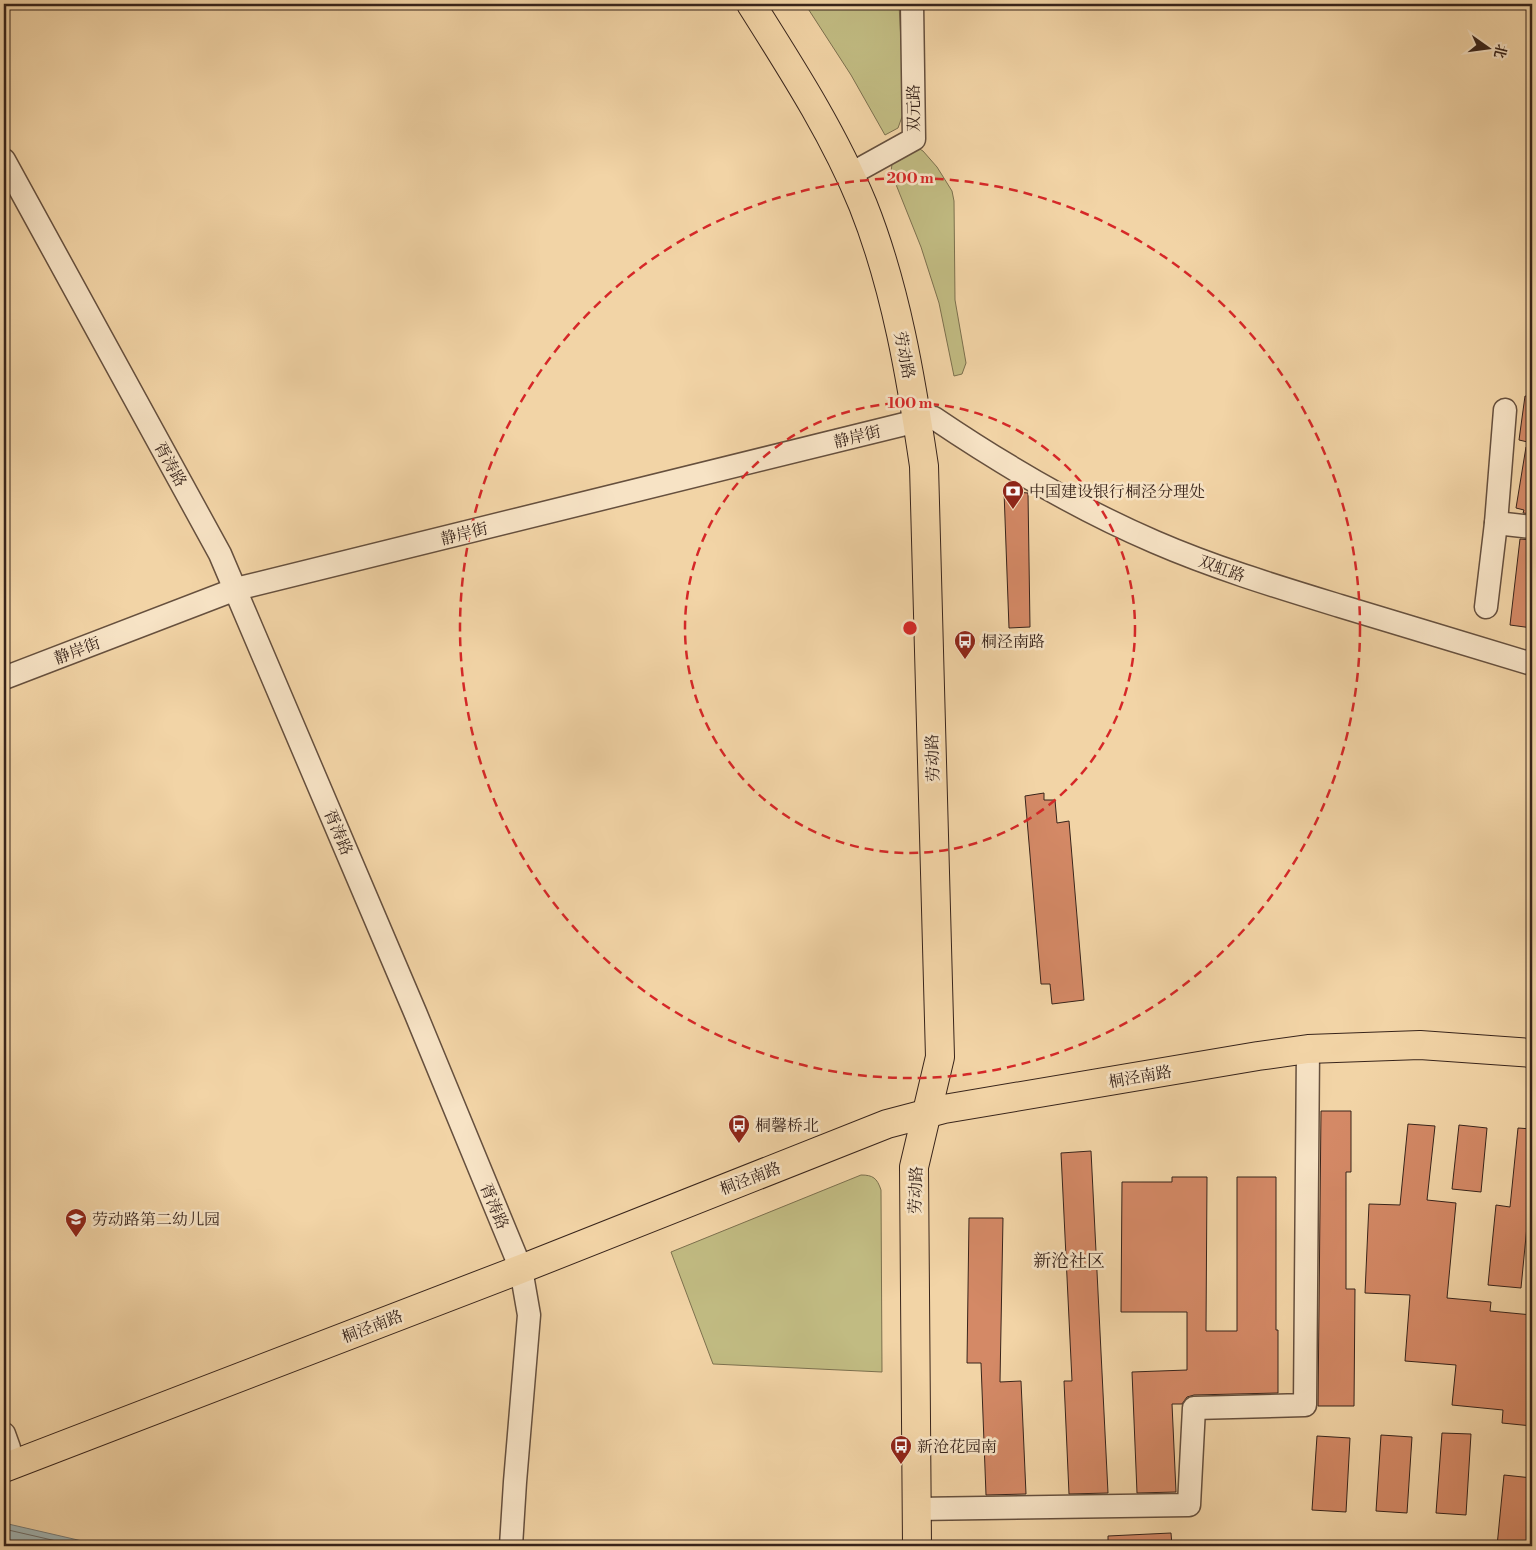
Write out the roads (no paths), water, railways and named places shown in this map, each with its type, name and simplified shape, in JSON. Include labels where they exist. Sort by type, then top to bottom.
[{"type":"main road","name":"劳动路","points":[[751,4],[857,171],[880,197],[902,261],[918,328],[925,420],[940,458],[943,496],[958,1056],[938,1102],[931,1158],[925,1508],[916,1546]]},
{"type":"main road","name":"劳动路","points":[[772,4],[831,98],[857,171]]},
{"type":"main road","name":"桐泾南路","points":[[938,1102],[1246,1040],[1307,1033],[1420,1028],[1532,1036]]},
{"type":"main road","name":"桐泾南路","points":[[5,1450],[518,1261],[881,1108],[938,1102],[1308,1049],[1420,1046],[1532,1053]]},
{"type":"main road","name":"劳动路","points":[[925,1508],[936,1546]]},
{"type":"street","name":"双元路","points":[[857,171],[914,139],[912,4]]},
{"type":"street","name":"胥涛路","points":[[4,160],[220,554],[518,1261],[529,1315],[511,1546]]},
{"type":"street","points":[[1486,607],[1496,523],[1505,410]]},
{"type":"street","name":"静岸街","points":[[4,678],[236,589],[925,420]]},
{"type":"street","name":"双虹路","points":[[925,420],[1094,514],[1156,543],[1274,586],[1532,664]]},
{"type":"street","points":[[1496,523],[1532,527]]},
{"type":"street","points":[[925,1508],[1189,1505],[1194,1408],[1305,1405],[1308,1049]]},
{"type":"water","points":[[4,1523],[104,1546],[4,1546]]},
{"type":"place","name":"中国建设银行桐泾分理处","points":[[1013,510]]},
{"type":"place","name":"桐泾南路","points":[[965,660]]},
{"type":"place","name":"桐馨桥北","points":[[739,1144]]},
{"type":"place","name":"劳动路第二幼儿园","points":[[76,1238]]},
{"type":"place","name":"新沧花园南","points":[[901,1465]]},
{"type":"district","name":"新沧社区","points":[[1069,1261]]}]
